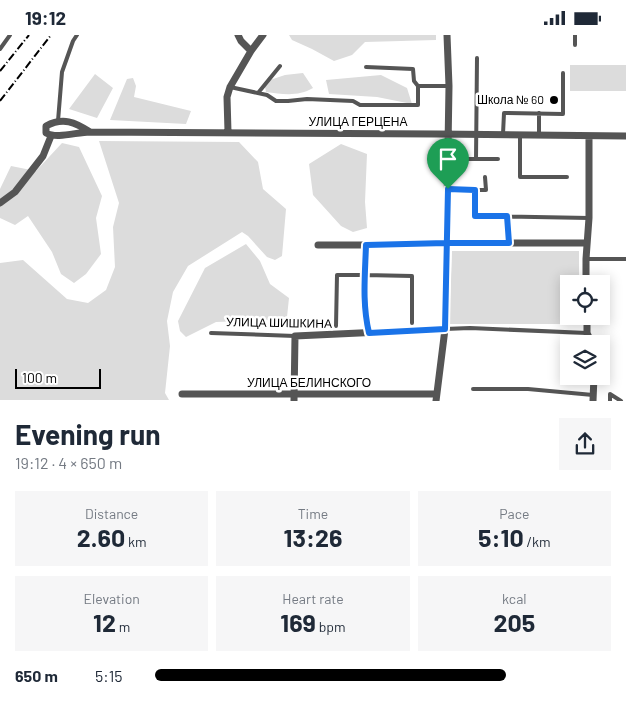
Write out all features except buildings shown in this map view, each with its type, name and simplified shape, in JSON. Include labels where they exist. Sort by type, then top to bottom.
[{"type":"street","points":[[238,35],[251,51]]},
{"type":"street","points":[[228,132],[227,97],[230,87],[251,51],[263,35]]},
{"type":"street","points":[[436,397],[445,329],[449,86],[447,35]]},
{"type":"street","points":[[0,203],[14,192],[43,156],[51,136],[46,133],[46,126],[54,122],[63,121],[78,124],[90,132]]},
{"type":"street","name":"УЛИЦА ГЕРЦЕНА","points":[[51,136],[90,132],[626,136]]},
{"type":"street","points":[[586,275],[589,218],[589,136]]},
{"type":"street","points":[[318,245],[588,243]]},
{"type":"street","points":[[587,325],[587,333]]},
{"type":"street","name":"УЛИЦА ШИШКИНА","points":[[295,337],[445,329]]},
{"type":"street","points":[[294,398],[295,337]]},
{"type":"street","points":[[593,398],[594,385]]},
{"type":"street","name":"УЛИЦА БЕЛИНСКОГО","points":[[182,394],[294,398],[436,397]]},
{"type":"lane","points":[[0,49],[10,35]]},
{"type":"lane","points":[[58,121],[62,73],[73,41],[77,35]]},
{"type":"lane","points":[[575,35],[575,45]]},
{"type":"lane","points":[[476,58],[476,159]]},
{"type":"lane","points":[[258,93],[280,66]]},
{"type":"lane","points":[[230,87],[266,95],[276,101],[307,99],[354,101],[360,105],[418,105],[418,86],[414,81],[413,69],[366,67]]},
{"type":"lane","points":[[504,134],[504,113],[563,114],[564,73]]},
{"type":"lane","points":[[418,86],[449,86]]},
{"type":"lane","points":[[539,113],[539,135]]},
{"type":"lane","points":[[520,135],[520,177],[567,177]]},
{"type":"lane","points":[[462,159],[498,159]]},
{"type":"lane","points":[[448,189],[486,190],[486,177]]},
{"type":"lane","points":[[475,190],[475,216],[589,218]]},
{"type":"lane","points":[[507,216],[509,243]]},
{"type":"lane","points":[[366,245],[364,297],[369,333]]},
{"type":"lane","points":[[586,259],[626,259]]},
{"type":"lane","points":[[336,327],[337,275],[412,276],[412,323]]},
{"type":"lane","name":"УЛИЦА ШИШКИНА","points":[[445,329],[470,328],[587,333]]},
{"type":"lane","name":"УЛИЦА ШИШКИНА","points":[[211,333],[295,337]]},
{"type":"lane","points":[[473,389],[528,389],[593,398]]},
{"type":"lane","points":[[610,401],[610,394],[621,401]]},
{"type":"shaded area","points":[[289,35],[436,35],[436,40],[365,42],[352,55],[334,61],[292,40]]},
{"type":"shaded area","points":[[570,65],[626,65],[626,91],[570,91]]},
{"type":"shaded area","points":[[303,73],[313,88],[296,94],[266,92],[264,82],[285,75]]},
{"type":"shaded area","points":[[95,74],[113,88],[97,118],[69,109]]},
{"type":"shaded area","points":[[381,75],[407,88],[412,104],[377,97],[329,94],[326,80]]},
{"type":"shaded area","points":[[133,78],[136,86],[134,97],[191,111],[186,124],[110,120],[127,79]]},
{"type":"shaded area","points":[[99,141],[239,142],[258,162],[263,189],[286,209],[282,256],[275,260],[267,257],[242,232],[188,266],[173,292],[167,321],[170,346],[165,393],[169,400],[0,400],[0,263],[23,260],[67,299],[88,303],[106,290],[115,267],[113,227],[119,203]]},
{"type":"shaded area","points":[[62,143],[79,147],[102,196],[96,218],[101,254],[86,274],[74,283],[61,274],[52,252],[28,216],[15,225],[0,218],[0,189],[11,166],[36,171]]},
{"type":"shaded area","points":[[341,144],[367,154],[365,202],[367,228],[353,232],[341,226],[313,195],[309,164]]},
{"type":"shaded area","points":[[246,244],[260,261],[270,284],[289,298],[287,317],[271,320],[216,322],[186,337],[180,331],[178,321],[205,268]]},
{"type":"shaded area","points":[[452,251],[579,251],[579,275],[560,275],[560,324],[449,324]]},
{"type":"railway","points":[[0,71],[29,35]]},
{"type":"railway","points":[[0,101],[51,35]]},
{"type":"place","name":"Школа № 60","points":[[554,100]]},
{"type":"route","points":[[448,189],[446,243],[445,329],[369,333],[364,297],[366,245],[446,243],[509,243],[507,216],[475,216],[475,190],[448,189]]}]
